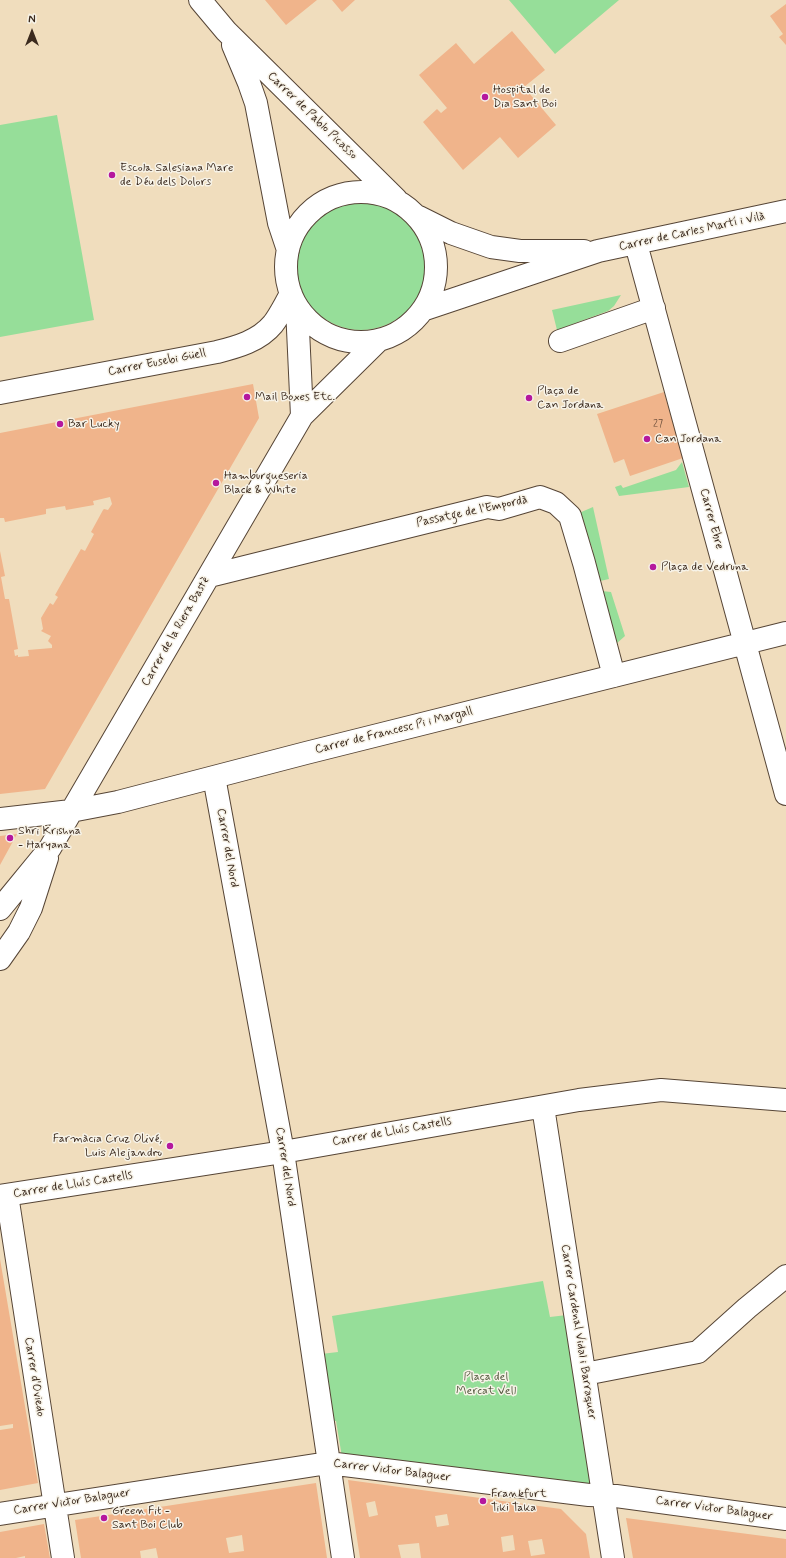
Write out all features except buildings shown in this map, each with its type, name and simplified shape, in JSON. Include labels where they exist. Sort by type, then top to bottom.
[{"type":"street","name":"Carrer de Pablo Picasso","points":[[200,0],[226,32],[398,201]]},
{"type":"street","name":"Carrer de Pablo Picasso","points":[[226,32],[241,61],[256,103],[279,223],[288,250]]},
{"type":"street","points":[[350,192],[374,192],[398,201],[418,216],[432,237],[438,262],[435,285],[425,309],[412,323],[395,334],[378,340],[360,343],[335,339],[313,326],[294,301],[287,284],[285,260],[292,236],[306,215],[326,200],[350,192]]},
{"type":"street","name":"Carrer de Carles Martí i Vilà","points":[[425,309],[598,251],[786,211]]},
{"type":"street","name":"Carrer de Carles Martí i Vilà","points":[[418,216],[451,233],[491,247],[520,251],[598,251]]},
{"type":"street","name":"Carrer Ebre","points":[[636,244],[786,794]]},
{"type":"street","points":[[294,301],[302,416]]},
{"type":"street","name":"Carrer Eusebi Güell","points":[[0,393],[210,354],[240,346],[261,335],[294,301]]},
{"type":"street","points":[[560,341],[654,308]]},
{"type":"street","name":"Carrer de la Riera Bastè","points":[[0,909],[50,848],[302,416],[378,340]]},
{"type":"street","name":"Passatge de l'Empordà","points":[[209,576],[487,507],[499,508],[540,497],[556,503],[570,516],[614,676]]},
{"type":"street","name":"Carrer de Francesc Pi i Margall","points":[[0,819],[71,811],[118,802],[306,753],[786,633]]},
{"type":"street","name":"Carrer del Nord","points":[[214,777],[283,1152],[343,1558]]},
{"type":"street","name":"Carrer de la Riera Bastè","points":[[0,959],[32,908],[50,848]]},
{"type":"street","name":"Carrer de Lluís Castells","points":[[3,1196],[283,1152],[579,1100],[661,1090],[786,1100]]},
{"type":"street","name":"Carrer Cardenal Vidal i Barraquer","points":[[543,1107],[585,1374],[602,1495],[614,1558]]},
{"type":"street","name":"Carrer d'Oviedo","points":[[3,1196],[63,1558]]},
{"type":"street","points":[[585,1374],[698,1352],[747,1308],[786,1276]]},
{"type":"street","name":"Carrer Victor Balaguer","points":[[0,1514],[54,1504],[328,1463],[581,1494],[602,1495],[786,1519]]},
{"type":"green space","points":[[509,0],[619,0],[555,54]]},
{"type":"green space","points":[[57,115],[94,320],[0,337],[0,125]]},
{"type":"green space","points":[[361,200],[386,205],[407,219],[421,240],[426,265],[421,290],[407,311],[386,325],[361,330],[336,325],[315,311],[301,290],[296,265],[301,240],[315,219],[336,205]]},
{"type":"green space","points":[[621,295],[614,306],[608,311],[557,330],[552,310]]},
{"type":"green space","points":[[682,462],[689,487],[619,496],[615,487],[621,485],[623,488],[676,470]]},
{"type":"green space","points":[[593,507],[609,579],[600,581],[590,552],[593,550],[579,513]]},
{"type":"green space","points":[[602,591],[611,592],[625,636],[616,644]]},
{"type":"green space","name":"Plaça del Mercat Vell","points":[[543,1281],[550,1317],[567,1315],[596,1489],[342,1457],[336,1421],[332,1421],[321,1354],[338,1352],[332,1316]]},
{"type":"place","name":"Hospital de Dia Sant Boi","points":[[485,97]]},
{"type":"place","name":"Escola Salesiana Mare de Déu dels Dolors","points":[[112,175]]},
{"type":"place","name":"Mail Boxes Etc.","points":[[247,397]]},
{"type":"place","name":"Plaça de Can Jordana","points":[[529,398]]},
{"type":"place","name":"Bar Lucky","points":[[60,424]]},
{"type":"place","name":"Can Jordana","points":[[647,439]]},
{"type":"place","name":"Hamburgueseria Black & White","points":[[216,483]]},
{"type":"place","name":"Plaça de Vedruna","points":[[653,567]]},
{"type":"place","name":"Shri Krishna - Haryana","points":[[10,838]]},
{"type":"place","name":"Farmàcia Cruz Olivé, Luis Alejandro","points":[[170,1146]]},
{"type":"place","name":"Frankfurt Tiki Taka","points":[[483,1501]]},
{"type":"place","name":"Green Fit - Sant Boi Club","points":[[104,1518]]}]
